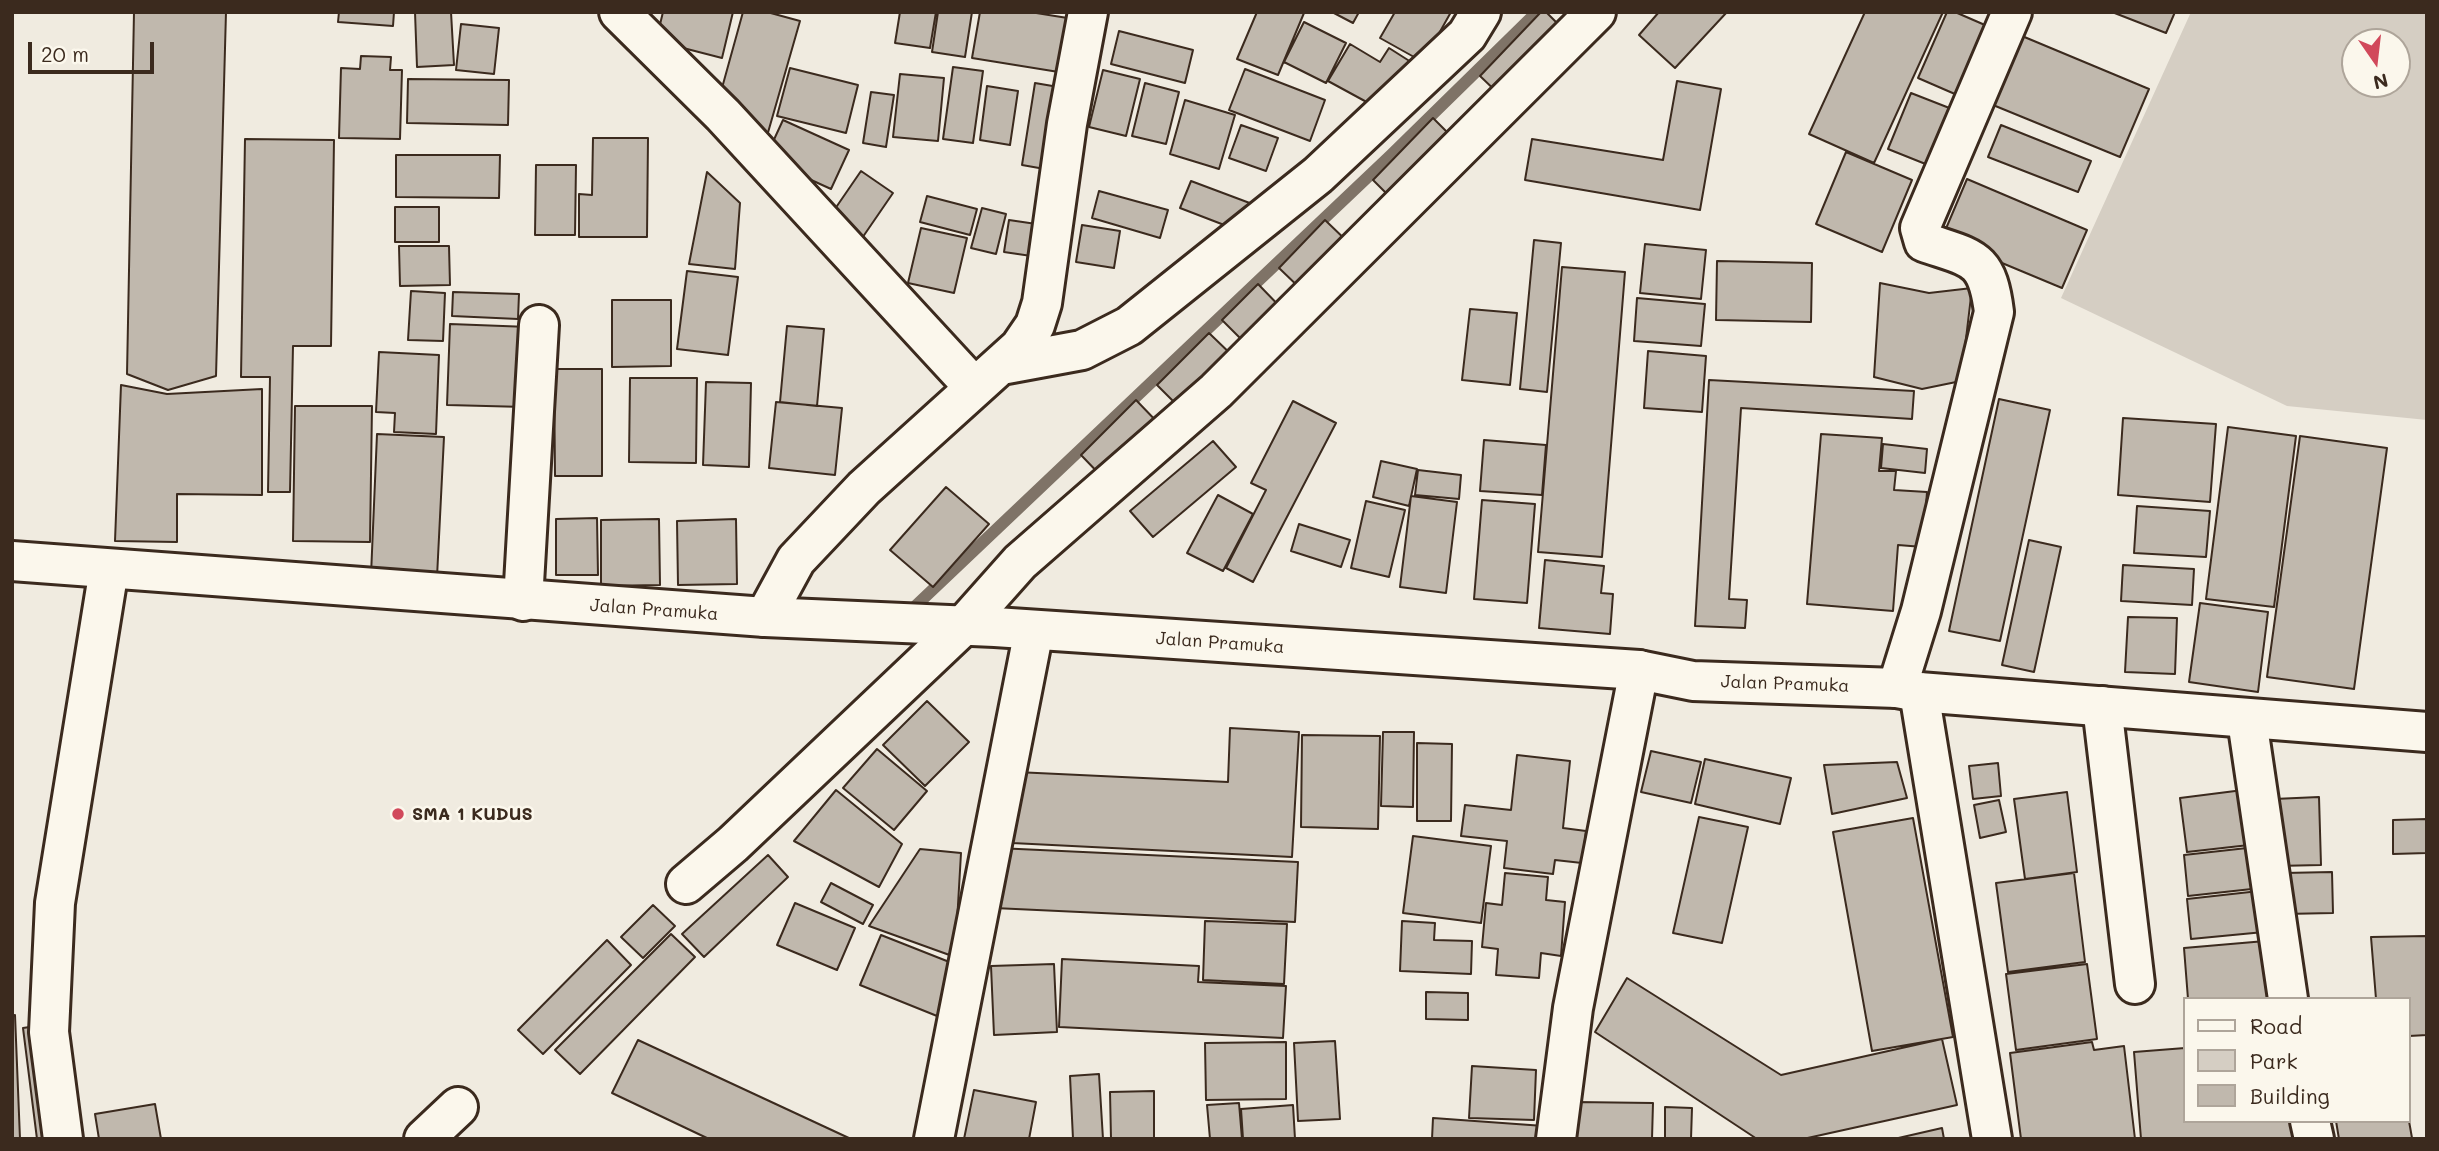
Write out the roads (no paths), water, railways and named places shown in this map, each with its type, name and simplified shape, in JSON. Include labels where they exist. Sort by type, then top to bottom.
[{"type":"street","points":[[620,12],[981,382]]},
{"type":"street","points":[[765,617],[796,560],[864,488],[1020,347],[1035,325],[1042,303],[1067,124],[1088,12]]},
{"type":"street","points":[[981,382],[1082,350],[1129,326],[1175,293],[1318,176],[1467,35],[1480,12]]},
{"type":"street","points":[[1992,1139],[1908,690],[1921,611],[1994,312],[1990,282],[1983,269],[1968,258],[1924,242],[1920,228],[2012,12]]},
{"type":"street","points":[[686,884],[733,844],[964,625],[1020,562],[1216,391],[1592,14]]},
{"type":"street","points":[[523,601],[539,325]]},
{"type":"street","name":"Jalan Pramuka","points":[[12,561],[523,601],[765,617],[964,625],[1639,670],[1693,681],[1908,690],[2247,720],[2427,732]]},
{"type":"street","points":[[63,1139],[50,1032],[55,903],[109,569]]},
{"type":"street","points":[[934,1139],[1034,630]]},
{"type":"street","points":[[1556,1139],[1573,1008],[1639,670]]},
{"type":"street","points":[[2102,706],[2134,984]]},
{"type":"street","points":[[2247,720],[2288,997]]},
{"type":"street","points":[[424,1139],[458,1107]]},
{"type":"waterway","points":[[906,615],[1391,155],[1537,12]]},
{"type":"place","name":"SMA 1 KUDUS","points":[[398,814]]}]
